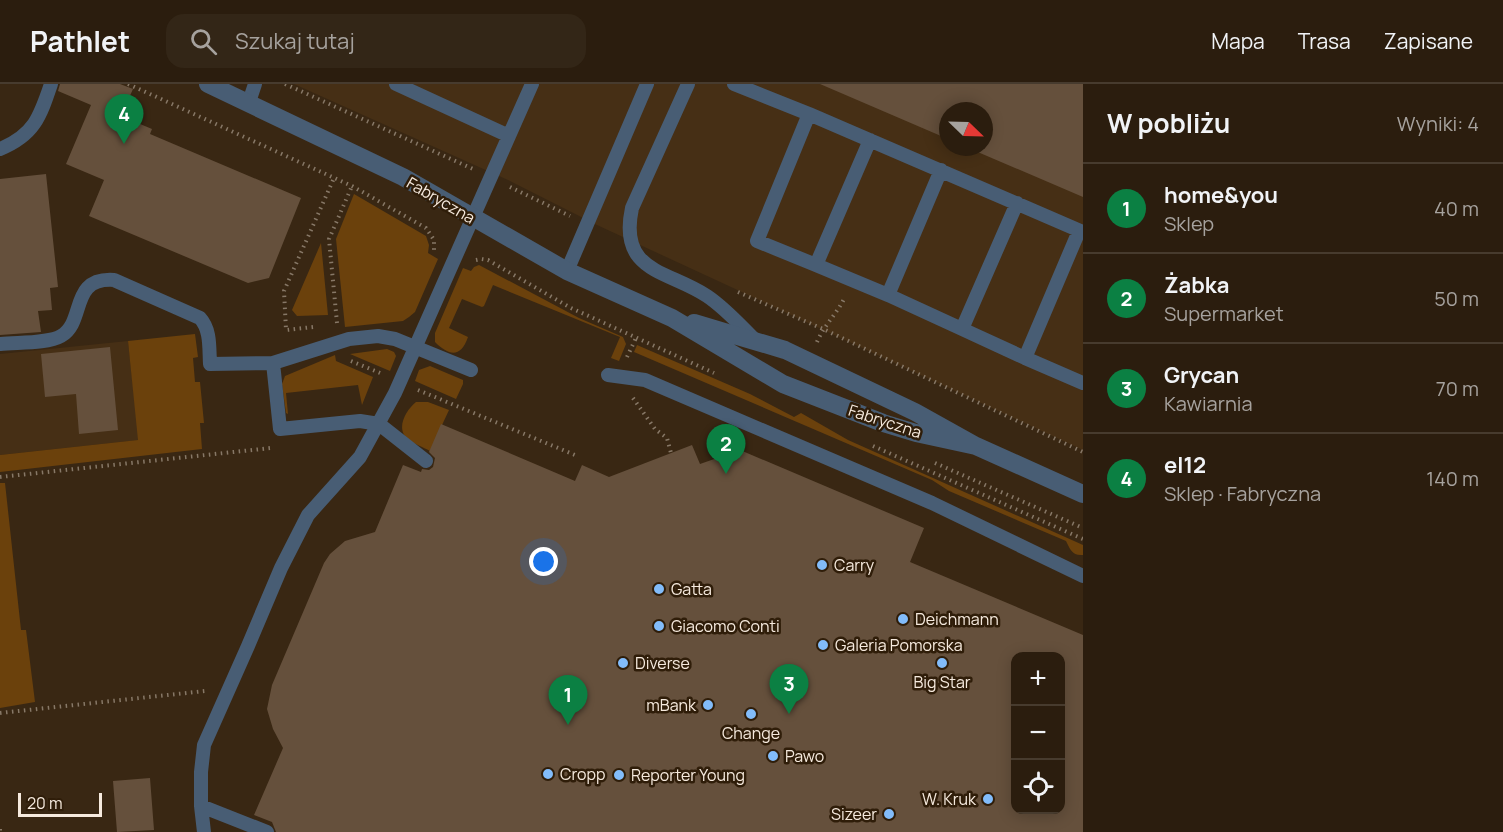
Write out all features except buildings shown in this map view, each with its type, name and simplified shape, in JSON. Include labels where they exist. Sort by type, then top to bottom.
[{"type":"street","name":"Fabryczna","points":[[208,84],[403,177],[567,271],[672,318],[783,384],[883,423],[976,446]]},
{"type":"street","name":"Fabryczna","points":[[672,318],[785,350],[905,406],[976,446],[1083,494]]},
{"type":"lane","points":[[0,149],[24,136],[34,124],[51,84]]},
{"type":"lane","points":[[249,102],[255,84]]},
{"type":"lane","points":[[396,84],[509,136]]},
{"type":"lane","points":[[204,832],[201,772],[204,745],[281,568],[308,515],[360,456],[378,424],[415,347],[532,84]]},
{"type":"lane","points":[[567,271],[647,84]]},
{"type":"lane","points":[[688,84],[632,208],[629,222],[632,245],[644,264],[655,272],[706,295],[755,340]]},
{"type":"lane","points":[[734,84],[941,170],[1081,232],[1025,358]]},
{"type":"lane","points":[[809,114],[757,241],[962,328],[1083,383]]},
{"type":"lane","points":[[816,265],[870,141]]},
{"type":"lane","points":[[888,296],[941,170]]},
{"type":"lane","points":[[962,328],[1017,203]]},
{"type":"lane","points":[[0,344],[60,336],[66,332],[72,322],[79,301],[88,287],[104,279],[114,280],[200,318],[208,333],[210,364],[273,363],[341,341],[378,336],[395,339],[471,370]]},
{"type":"lane","points":[[273,363],[280,429],[360,421],[378,424],[426,461]]},
{"type":"lane","points":[[608,375],[645,380],[932,503],[1083,576]]},
{"type":"lane","points":[[201,806],[267,832]]},
{"type":"path","points":[[317,326],[285,330],[284,291],[334,178]]},
{"type":"path","points":[[352,186],[329,239],[338,324],[344,358],[380,373]]},
{"type":"path","points":[[327,325],[338,324]]},
{"type":"path","points":[[0,713],[206,691]]},
{"type":"shaded area","points":[[294,84],[1083,84],[1083,450],[597,225],[508,180]]},
{"type":"shaded area","points":[[354,194],[426,236],[429,245],[428,253],[438,259],[415,312],[403,321],[345,327],[336,239]]},
{"type":"shaded area","points":[[321,243],[328,315],[297,316],[292,310]]},
{"type":"shaded area","points":[[479,265],[579,318],[623,337],[626,344],[619,361],[611,358],[620,337],[493,285],[482,307],[462,299],[449,328],[468,337],[458,352],[445,350],[435,342],[435,333],[463,268],[471,271]]},
{"type":"shaded area","points":[[195,334],[198,357],[193,358],[195,382],[200,382],[204,423],[200,423],[202,449],[0,472],[0,455],[138,440],[128,341]]},
{"type":"shaded area","points":[[128,341],[139,440],[0,455],[0,354]]},
{"type":"shaded area","points":[[637,345],[750,394],[794,417],[801,413],[848,440],[1083,545],[1083,555],[1074,553],[1066,541],[949,491],[932,480],[634,352]]},
{"type":"shaded area","points":[[387,349],[394,352],[396,356],[390,371],[350,354]]},
{"type":"shaded area","points":[[335,355],[336,361],[373,377],[362,405],[358,385],[286,393],[288,414],[286,413],[282,384],[285,376]]},
{"type":"shaded area","points":[[430,366],[463,380],[456,399],[415,381],[419,370]]},
{"type":"shaded area","points":[[416,402],[428,402],[449,410],[430,451],[408,439],[402,430],[403,420]]},
{"type":"shaded area","points":[[0,483],[5,483],[21,630],[26,630],[35,702],[0,708]]},
{"type":"place","name":"el12","points":[[124,144]]},
{"type":"place","name":"Żabka","points":[[726,474]]},
{"type":"place","name":"Carry","points":[[822,565]]},
{"type":"place","name":"Gatta","points":[[659,589]]},
{"type":"place","name":"Deichmann","points":[[903,619]]},
{"type":"place","name":"Giacomo Conti","points":[[659,626]]},
{"type":"place","name":"Galeria Pomorska","points":[[823,645]]},
{"type":"place","name":"Diverse","points":[[623,663]]},
{"type":"place","name":"Big Star","points":[[942,663]]},
{"type":"place","name":"mBank","points":[[708,705]]},
{"type":"place","name":"Change","points":[[751,714]]},
{"type":"place","name":"Grycan","points":[[789,714]]},
{"type":"place","name":"home&you","points":[[568,725]]},
{"type":"place","name":"Pawo","points":[[773,756]]},
{"type":"place","name":"Cropp","points":[[548,774]]},
{"type":"place","name":"Reporter Young","points":[[619,775]]},
{"type":"place","name":"W. Kruk","points":[[988,799]]},
{"type":"place","name":"Sizeer","points":[[889,814]]}]
